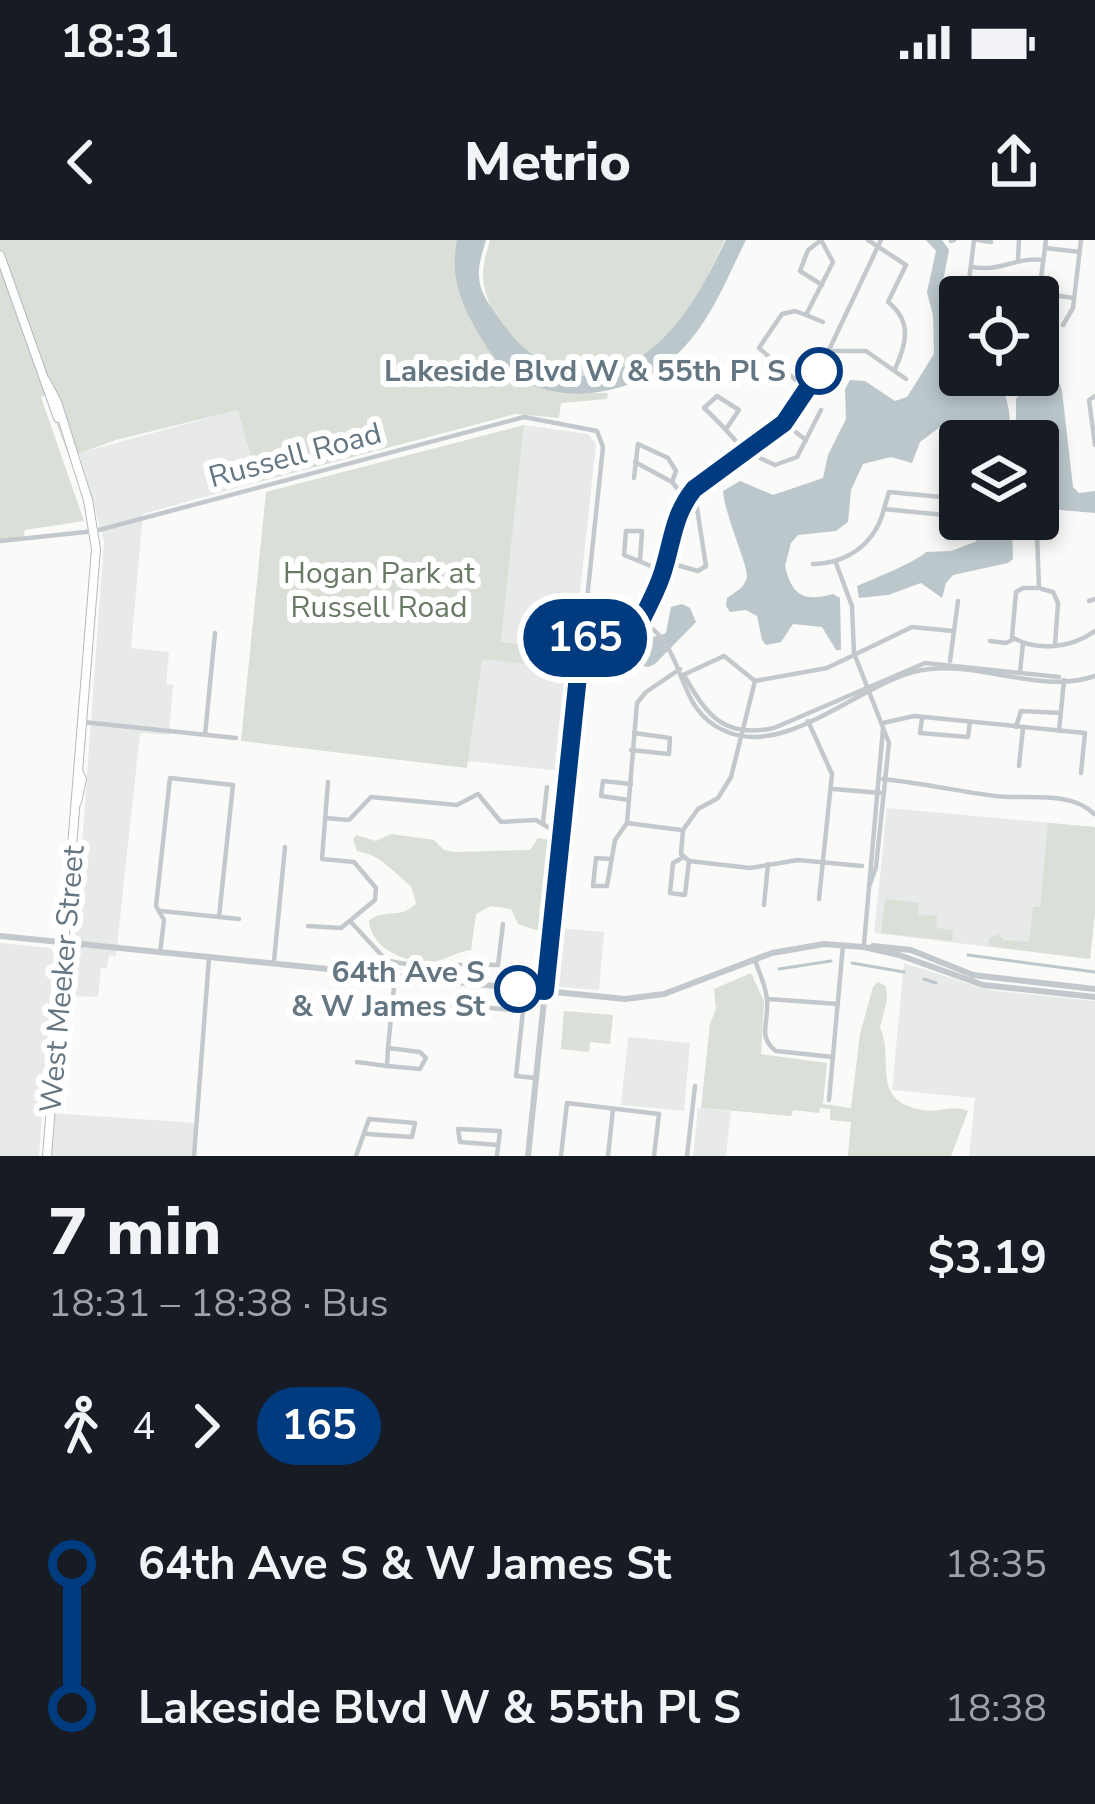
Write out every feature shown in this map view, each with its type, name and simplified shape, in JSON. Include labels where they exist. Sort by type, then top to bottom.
[{"type":"main road","name":"West Meeker Street","points":[[0,242],[10,280]]},
{"type":"main road","name":"West Meeker Street","points":[[0,255],[54,393],[95,530],[47,1156]]},
{"type":"street","points":[[806,315],[822,285],[833,262],[820,240],[808,250],[800,272],[822,285]]},
{"type":"street","points":[[868,240],[906,265],[888,302],[905,324],[906,346],[895,369]]},
{"type":"street","points":[[970,276],[976,240],[991,242]]},
{"type":"street","points":[[1018,240],[1018,260]]},
{"type":"street","points":[[1063,326],[1071,317],[1081,240]]},
{"type":"street","points":[[641,621],[686,500],[694,489],[784,423],[829,352],[879,243]]},
{"type":"street","points":[[1041,276],[1045,244],[1080,252]]},
{"type":"street","points":[[971,267],[1000,270],[1018,260],[1043,260]]},
{"type":"street","points":[[1059,297],[1074,298]]},
{"type":"street","points":[[808,391],[759,350],[782,314],[795,311],[824,322]]},
{"type":"street","points":[[829,352],[866,351],[906,379]]},
{"type":"street","points":[[726,429],[739,410],[717,396],[704,409],[745,453]]},
{"type":"street","points":[[1092,398],[1095,445]]},
{"type":"street","points":[[760,458],[775,465],[790,462],[821,410]]},
{"type":"street","name":"Russell Road","points":[[0,541],[95,530],[524,417],[592,429],[604,447],[586,610]]},
{"type":"street","points":[[784,423],[806,440]]},
{"type":"street","points":[[634,478],[638,444],[673,464],[672,482]]},
{"type":"street","points":[[635,462],[672,482],[686,500]]},
{"type":"street","points":[[666,562],[698,571],[706,566],[694,489]]},
{"type":"street","points":[[813,564],[836,563],[866,542],[889,492],[939,496]]},
{"type":"street","points":[[884,509],[939,514]]},
{"type":"street","points":[[640,561],[642,531],[626,530],[624,555],[663,571]]},
{"type":"street","points":[[1037,540],[1040,588]]},
{"type":"street","points":[[836,563],[853,606],[854,653],[883,723],[881,793],[863,946]]},
{"type":"street","points":[[1013,638],[1016,592],[1040,588],[1056,597],[1054,645]]},
{"type":"street","points":[[950,664],[958,602]]},
{"type":"street","points":[[528,1156],[586,610],[625,614],[657,632],[707,713],[740,733],[770,736],[915,665],[950,664],[1064,680],[1095,676]]},
{"type":"street","points":[[584,620],[641,621]]},
{"type":"street","points":[[581,647],[599,621]]},
{"type":"street","points":[[611,859],[596,858],[593,886],[607,886],[615,840],[627,823],[640,698],[681,672],[724,656],[755,681],[827,668],[912,627],[953,631]]},
{"type":"street","points":[[1013,638],[1023,643],[1073,645],[1095,631]]},
{"type":"street","points":[[205,735],[215,633]]},
{"type":"street","points":[[990,641],[1006,643],[1013,638]]},
{"type":"street","points":[[1019,674],[1023,643]]},
{"type":"street","points":[[740,733],[774,728],[924,669],[1019,674]]},
{"type":"street","points":[[1059,731],[1064,680]]},
{"type":"street","points":[[755,681],[725,789],[698,809],[683,830],[686,860],[686,895],[670,892],[673,863],[686,860],[750,868],[798,860],[862,866]]},
{"type":"street","points":[[1019,766],[1021,711],[1061,713]]},
{"type":"street","points":[[883,723],[922,716],[1084,733],[1081,773]]},
{"type":"street","points":[[922,716],[920,733],[968,737],[970,722]]},
{"type":"street","points":[[808,721],[832,774],[819,899]]},
{"type":"street","points":[[83,722],[236,738]]},
{"type":"street","points":[[632,750],[669,754],[670,738],[633,733]]},
{"type":"street","points":[[160,953],[164,920],[158,911],[170,778],[233,785],[219,917]]},
{"type":"street","points":[[882,779],[1009,797],[1054,798],[1086,806],[1094,814]]},
{"type":"street","points":[[629,800],[602,796],[603,781],[631,784]]},
{"type":"street","points":[[308,926],[339,928],[375,900],[376,888],[354,862],[322,859],[328,782]]},
{"type":"street","points":[[543,822],[547,787]]},
{"type":"street","points":[[832,789],[881,793]]},
{"type":"street","points":[[325,818],[350,820],[371,797],[457,805],[478,794],[502,822],[543,822],[561,835]]},
{"type":"street","points":[[627,823],[683,830]]},
{"type":"street","points":[[273,965],[285,848]]},
{"type":"street","points":[[764,905],[768,865]]},
{"type":"street","points":[[158,911],[239,919]]},
{"type":"street","points":[[350,920],[386,960],[433,966],[454,962],[498,965],[502,924]]},
{"type":"street","points":[[0,936],[431,981],[647,998],[798,946],[843,944],[920,961],[983,985],[1095,993]]},
{"type":"street","points":[[830,1100],[843,944]]},
{"type":"street","points":[[194,1156],[209,958]]},
{"type":"street","points":[[755,959],[768,999],[764,1037],[768,1046],[833,1057]]},
{"type":"street","points":[[431,981],[433,966]]},
{"type":"street","points":[[387,1066],[394,977]]},
{"type":"street","points":[[393,999],[523,1011],[516,1076],[536,1078]]},
{"type":"street","points":[[768,999],[838,1004]]},
{"type":"street","points":[[357,1062],[420,1069],[426,1058],[420,1052],[388,1048]]},
{"type":"street","points":[[687,1156],[695,1086]]},
{"type":"street","points":[[561,1156],[567,1103],[659,1114],[654,1156]]},
{"type":"street","points":[[608,1156],[614,1109]]},
{"type":"street","points":[[356,1156],[369,1119],[415,1124],[412,1137],[367,1134]]},
{"type":"street","points":[[497,1156],[500,1131],[458,1129],[460,1142],[498,1145]]},
{"type":"shaded area","points":[[457,240],[486,240],[479,267],[481,287],[522,346],[552,367],[586,376],[623,367],[658,344],[696,296],[726,240],[746,240],[713,306],[680,351],[628,385],[584,394],[541,388],[520,379],[494,358],[461,297],[455,275]]},
{"type":"shaded area","points":[[926,240],[942,240],[949,250],[944,276],[939,276],[939,396],[1005,396],[1010,420],[939,420],[939,428],[920,442],[912,463],[891,457],[863,464],[851,490],[848,522],[836,531],[798,535],[785,566],[791,584],[801,594],[840,598],[841,650],[836,650],[822,627],[793,624],[781,642],[766,645],[757,616],[746,610],[730,612],[726,606],[727,598],[747,577],[723,491],[740,481],[773,495],[823,478],[828,455],[846,419],[845,389],[850,380],[865,381],[895,401],[907,397],[934,354],[927,292],[936,251]]},
{"type":"shaded area","points":[[1060,384],[1073,487],[1079,493],[1095,491],[1095,513],[1059,510],[1059,420],[1016,420],[1016,399],[1059,396]]},
{"type":"shaded area","points":[[241,409],[258,482],[143,514],[131,648],[169,652],[166,684],[173,685],[169,735],[140,733],[116,956],[109,955],[107,968],[101,968],[98,997],[71,996],[104,541],[79,453]]},
{"type":"shaded area","points":[[524,425],[588,434],[596,444],[574,649],[501,642]]},
{"type":"shaded area","points":[[1012,540],[1013,559],[953,575],[942,598],[921,583],[888,595],[859,598],[857,586],[926,552],[951,551],[975,542]]},
{"type":"shaded area","points":[[671,607],[690,608],[696,622],[655,664],[630,664],[618,671],[600,667],[596,659],[600,644],[666,633]]},
{"type":"shaded area","points":[[480,658],[572,669],[562,771],[468,761]]},
{"type":"shaded area","points":[[887,808],[1095,827],[1090,959],[874,933]]},
{"type":"shaded area","points":[[558,928],[604,932],[599,990],[552,986]]},
{"type":"shaded area","points":[[0,943],[50,948],[54,953],[39,1156],[0,1156]]},
{"type":"shaded area","points":[[904,963],[988,990],[1095,1001],[1095,1156],[969,1156],[975,1098],[892,1090]]},
{"type":"shaded area","points":[[628,1037],[690,1043],[684,1111],[621,1105]]},
{"type":"shaded area","points":[[698,1108],[731,1111],[726,1156],[693,1156]]},
{"type":"shaded area","points":[[50,1113],[196,1123],[194,1156],[47,1156]]},
{"type":"green space","points":[[0,240],[459,240],[467,309],[570,393],[608,393],[607,399],[561,403],[559,418],[516,414],[258,482],[238,410],[116,440],[69,457],[46,395],[41,397],[84,521],[25,530],[23,538],[0,541]]},
{"type":"green space","points":[[490,240],[725,240],[696,295],[658,344],[625,368],[581,375],[537,358],[502,326],[484,285]]},
{"type":"green space","name":"Hogan Park at Russell Road","points":[[524,425],[501,642],[574,649],[572,669],[482,659],[467,768],[241,741],[266,492]]},
{"type":"green space","points":[[1048,823],[1095,827],[1090,959],[988,946],[989,939],[998,934],[1004,940],[1029,942],[1033,907],[1040,907]]},
{"type":"green space","points":[[391,834],[434,840],[444,850],[455,852],[530,850],[538,838],[555,841],[545,933],[518,924],[511,909],[491,906],[476,914],[471,950],[432,962],[411,960],[383,947],[369,921],[416,903],[411,886],[380,860],[357,851],[353,840],[356,835],[376,841]]},
{"type":"green space","points":[[885,899],[919,903],[918,914],[937,916],[936,928],[953,930],[952,941],[881,933]]},
{"type":"green space","points":[[751,973],[764,1001],[761,1054],[827,1063],[823,1104],[851,1108],[860,1034],[873,987],[878,982],[886,986],[880,1027],[889,1089],[906,1105],[922,1110],[968,1111],[951,1156],[848,1156],[851,1122],[830,1120],[830,1109],[820,1108],[819,1113],[793,1110],[791,1116],[701,1108],[710,1024],[716,1009],[714,989]]},
{"type":"green space","points":[[564,1011],[613,1015],[610,1044],[590,1042],[589,1052],[561,1049]]},
{"type":"waterway","points":[[968,955],[1095,972]]},
{"type":"waterway","points":[[779,969],[831,961]]},
{"type":"waterway","points":[[852,963],[904,972]]},
{"type":"waterway","points":[[924,979],[936,983]]},
{"type":"bus line","name":"165","points":[[518,989],[545,991],[581,647],[588,632],[599,621],[641,621],[686,500],[694,489],[784,423],[819,371]]},
{"type":"place","name":"Lakeside Blvd W & 55th Pl S","points":[[819,371]]},
{"type":"place","name":"64th Ave S & W James St","points":[[518,989]]}]
